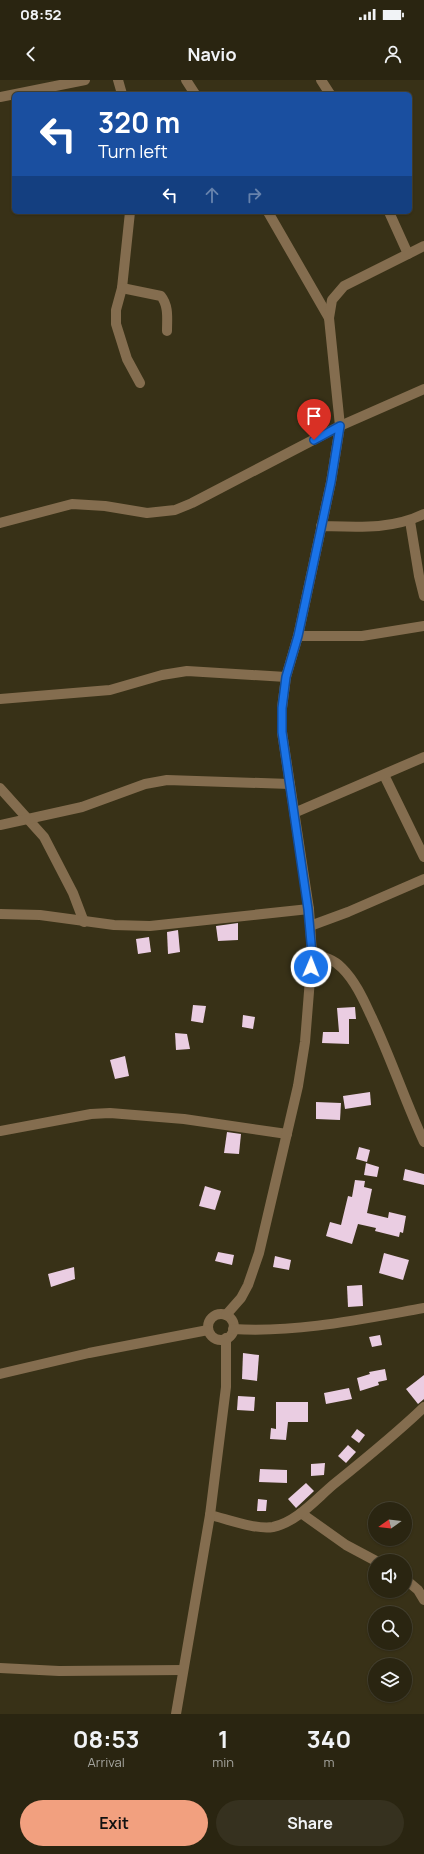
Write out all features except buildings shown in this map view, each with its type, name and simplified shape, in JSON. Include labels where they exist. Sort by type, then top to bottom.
[{"type":"street","points":[[118,80],[121,92]]},
{"type":"street","points":[[186,80],[193,92]]},
{"type":"street","points":[[321,80],[329,92]]},
{"type":"street","points":[[25,92],[79,81]]},
{"type":"street","points":[[0,97],[12,95]]},
{"type":"street","points":[[130,214],[122,288],[116,310],[116,324],[127,359],[140,383]]},
{"type":"street","points":[[269,214],[329,318]]},
{"type":"street","points":[[390,214],[408,254]]},
{"type":"street","points":[[226,1315],[241,1298],[253,1273],[259,1254],[298,1086],[305,1042],[312,954],[308,909],[282,732],[282,708],[286,677],[298,636],[331,482],[340,426],[329,318],[332,300],[344,286],[424,246]]},
{"type":"street","points":[[122,288],[161,296],[168,309],[167,331]]},
{"type":"street","points":[[0,523],[72,504],[105,506],[147,513],[175,510],[192,503],[340,426],[424,389]]},
{"type":"street","points":[[321,526],[378,526],[410,521],[424,514]]},
{"type":"street","points":[[410,521],[419,576],[424,596]]},
{"type":"street","points":[[298,636],[362,636],[424,626]]},
{"type":"street","points":[[0,699],[110,690],[162,675],[187,671],[286,677]]},
{"type":"street","points":[[294,813],[424,757]]},
{"type":"street","points":[[384,775],[424,857]]},
{"type":"street","points":[[0,825],[29,820],[82,807],[145,784],[167,780],[290,784]]},
{"type":"street","points":[[0,788],[44,837],[73,893],[84,922]]},
{"type":"street","points":[[310,926],[348,912],[424,879]]},
{"type":"street","points":[[0,914],[40,915],[114,925],[150,926],[308,909]]},
{"type":"street","points":[[312,954],[326,957],[334,961],[351,978],[384,1045],[424,1142]]},
{"type":"street","points":[[0,1131],[91,1114],[110,1113],[184,1119],[287,1134]]},
{"type":"street","points":[[233,1329],[254,1330],[300,1327],[424,1308]]},
{"type":"street","points":[[176,1714],[210,1515],[226,1387],[226,1338],[233,1329],[233,1324],[226,1315],[221,1314],[211,1319],[208,1324],[208,1330],[215,1338],[226,1338]]},
{"type":"street","points":[[0,1374],[88,1352],[208,1330]]},
{"type":"street","points":[[210,1515],[271,1527],[282,1525],[300,1513],[388,1441],[424,1406]]},
{"type":"street","points":[[300,1513],[346,1545],[368,1557]]},
{"type":"street","points":[[412,1585],[418,1590],[424,1600]]},
{"type":"street","points":[[0,1668],[59,1671],[184,1670]]},
{"type":"route","points":[[311,967],[312,954],[308,909],[282,732],[282,708],[286,677],[298,636],[331,482],[340,426],[314,440]]}]
